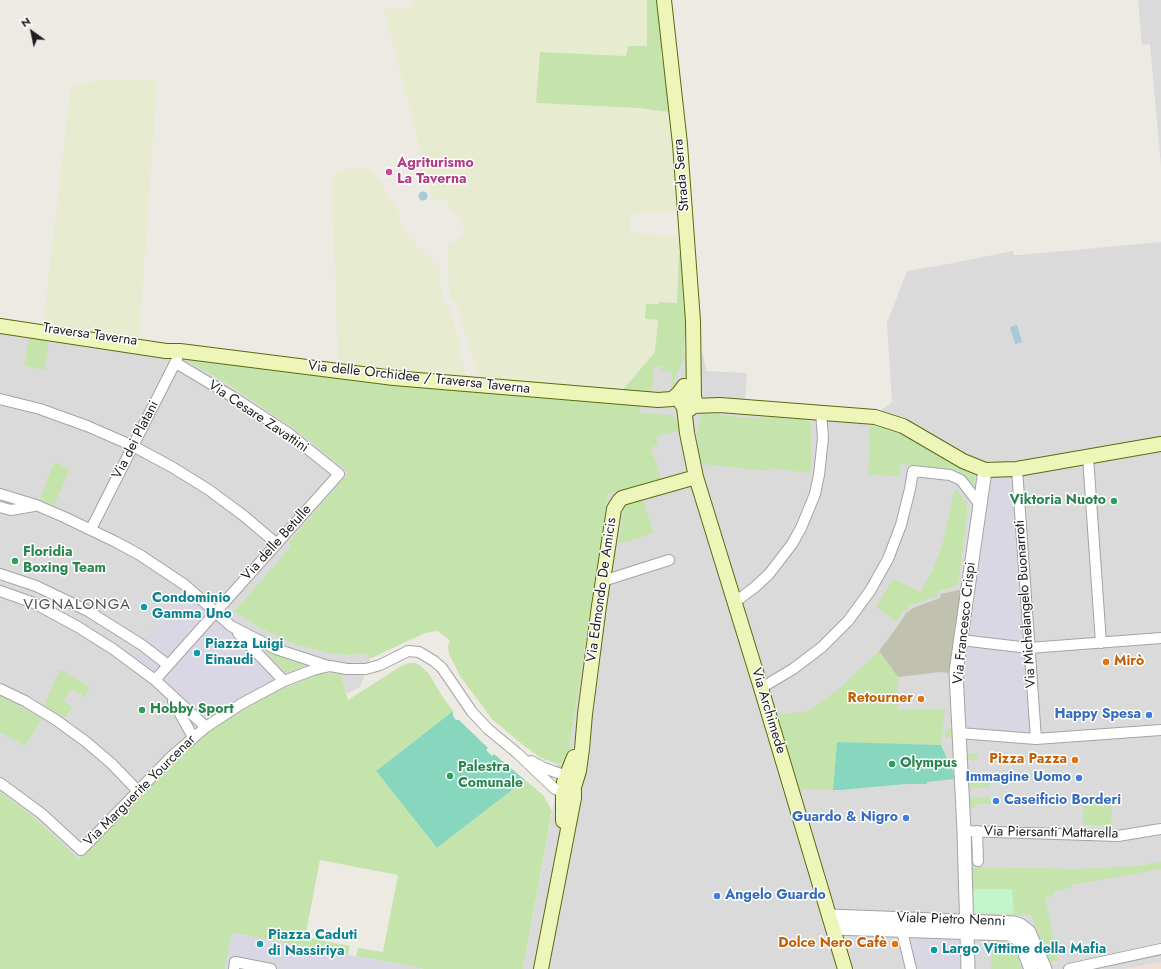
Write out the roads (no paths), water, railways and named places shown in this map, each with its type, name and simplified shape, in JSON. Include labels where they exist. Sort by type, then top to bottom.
[{"type":"main road","name":"Strada Serra","points":[[664,0],[680,144],[693,321],[692,350],[686,403]]},
{"type":"main road","name":"Traversa Taverna","points":[[0,322],[167,346],[178,357]]},
{"type":"main road","points":[[0,326],[166,351],[178,357]]},
{"type":"main road","name":"Via delle Orchidee / Traversa Taverna","points":[[178,357],[394,378],[686,403],[875,417],[903,426],[963,461],[986,470]]},
{"type":"main road","name":"Via Archimede","points":[[686,403],[691,454],[696,477],[761,688],[844,969]]},
{"type":"main road","points":[[986,470],[1017,469],[1161,444]]},
{"type":"main road","name":"Via Edmondo De Amicis","points":[[585,714],[614,512],[619,501],[622,498],[696,477]]},
{"type":"main road","points":[[566,786],[579,771],[585,714]]},
{"type":"main road","points":[[533,969],[563,818],[566,786],[585,714]]},
{"type":"main road","points":[[541,969],[574,798],[566,786]]},
{"type":"street","name":"Via dei Platani","points":[[91,529],[178,357]]},
{"type":"street","name":"Via Cesare Zavattini","points":[[178,357],[233,397],[288,433],[339,474]]},
{"type":"street","points":[[0,399],[40,409],[87,426],[133,446],[172,467],[208,490],[244,516],[277,544]]},
{"type":"street","points":[[735,602],[769,574],[792,544],[804,522],[815,494],[819,476],[823,438],[821,412]]},
{"type":"street","points":[[1088,457],[1101,643]]},
{"type":"street","name":"Via Michelangelo Buonarroti","points":[[1017,469],[1036,739]]},
{"type":"street","name":"Via Francesco Crispi","points":[[968,969],[964,831],[956,672],[986,470]]},
{"type":"street","points":[[761,688],[793,669],[822,647],[848,621],[870,591],[888,559],[901,525],[909,495],[913,471],[950,475],[961,480],[980,505]]},
{"type":"street","name":"Via delle Betulle","points":[[155,680],[339,474]]},
{"type":"street","points":[[0,494],[36,505],[91,529],[128,548],[163,570],[185,585],[231,626],[284,681]]},
{"type":"street","points":[[0,507],[11,510],[36,505]]},
{"type":"street","points":[[603,581],[669,560]]},
{"type":"street","points":[[168,665],[136,641],[88,611],[36,586],[4,575],[1,591],[34,603],[78,627],[131,661],[155,680],[206,727]]},
{"type":"street","points":[[78,627],[88,611]]},
{"type":"street","points":[[231,626],[276,649],[330,666]]},
{"type":"street","points":[[961,640],[1029,648],[1161,638]]},
{"type":"street","name":"Via Marguerite Yourcenar","points":[[0,783],[42,814],[80,850],[137,790],[172,756],[206,727],[241,704],[284,681],[302,674],[330,666],[347,669],[366,669],[380,665],[408,651],[419,652],[429,656],[442,668],[462,698],[482,723],[518,753]]},
{"type":"street","points":[[0,689],[25,701],[56,720],[85,741],[112,764],[137,790]]},
{"type":"street","points":[[168,693],[193,737]]},
{"type":"street","points":[[959,733],[1036,739],[1161,730]]},
{"type":"street","points":[[518,753],[552,771],[566,786]]},
{"type":"street","points":[[518,753],[566,786]]},
{"type":"street","name":"Via Piersanti Mattarella","points":[[964,831],[1118,836],[1161,829]]},
{"type":"street","points":[[977,832],[978,861]]},
{"type":"street","name":"Viale Pietro Nenni","points":[[831,922],[902,931],[966,927]]},
{"type":"street","name":"Viale Pietro Nenni","points":[[831,922],[966,927],[1018,933],[1031,969]]},
{"type":"street","points":[[902,931],[911,969]]},
{"type":"street","points":[[1018,933],[1045,969]]},
{"type":"street","points":[[1069,969],[1161,950]]},
{"type":"street","points":[[234,969],[235,962],[270,969]]},
{"type":"water","points":[[423,191],[428,196],[423,201],[418,196]]},
{"type":"water","points":[[1017,325],[1022,342],[1015,344],[1010,327]]},
{"type":"place","name":"Agriturismo La Taverna","points":[[389,172]]},
{"type":"place","name":"Viktoria Nuoto","points":[[1114,501]]},
{"type":"place","name":"Floridia Boxing Team","points":[[15,561]]},
{"type":"place","name":"Condominio Gamma Uno","points":[[144,607]]},
{"type":"place","name":"Piazza Luigi Einaudi","points":[[197,653]]},
{"type":"place","name":"Mirò","points":[[1106,662]]},
{"type":"place","name":"Retourner","points":[[921,699]]},
{"type":"place","name":"Hobby Sport","points":[[142,710]]},
{"type":"place","name":"Happy Spesa","points":[[1149,715]]},
{"type":"place","name":"Pizza Pazza","points":[[1075,760]]},
{"type":"place","name":"Olympus","points":[[892,764]]},
{"type":"place","name":"Palestra Comunale","points":[[450,776]]},
{"type":"place","name":"Immagine Uomo","points":[[1079,778]]},
{"type":"place","name":"Caseificio Borderi","points":[[996,801]]},
{"type":"place","name":"Guardo & Nigro","points":[[906,818]]},
{"type":"place","name":"Angelo Guardo","points":[[717,896]]},
{"type":"place","name":"Piazza Caduti di Nassiriya","points":[[260,944]]},
{"type":"place","name":"Dolce Nero Cafè","points":[[895,944]]},
{"type":"place","name":"Largo Vittime della Mafia","points":[[934,950]]},
{"type":"district","name":"VIGNALONGA","points":[[77,605]]}]
